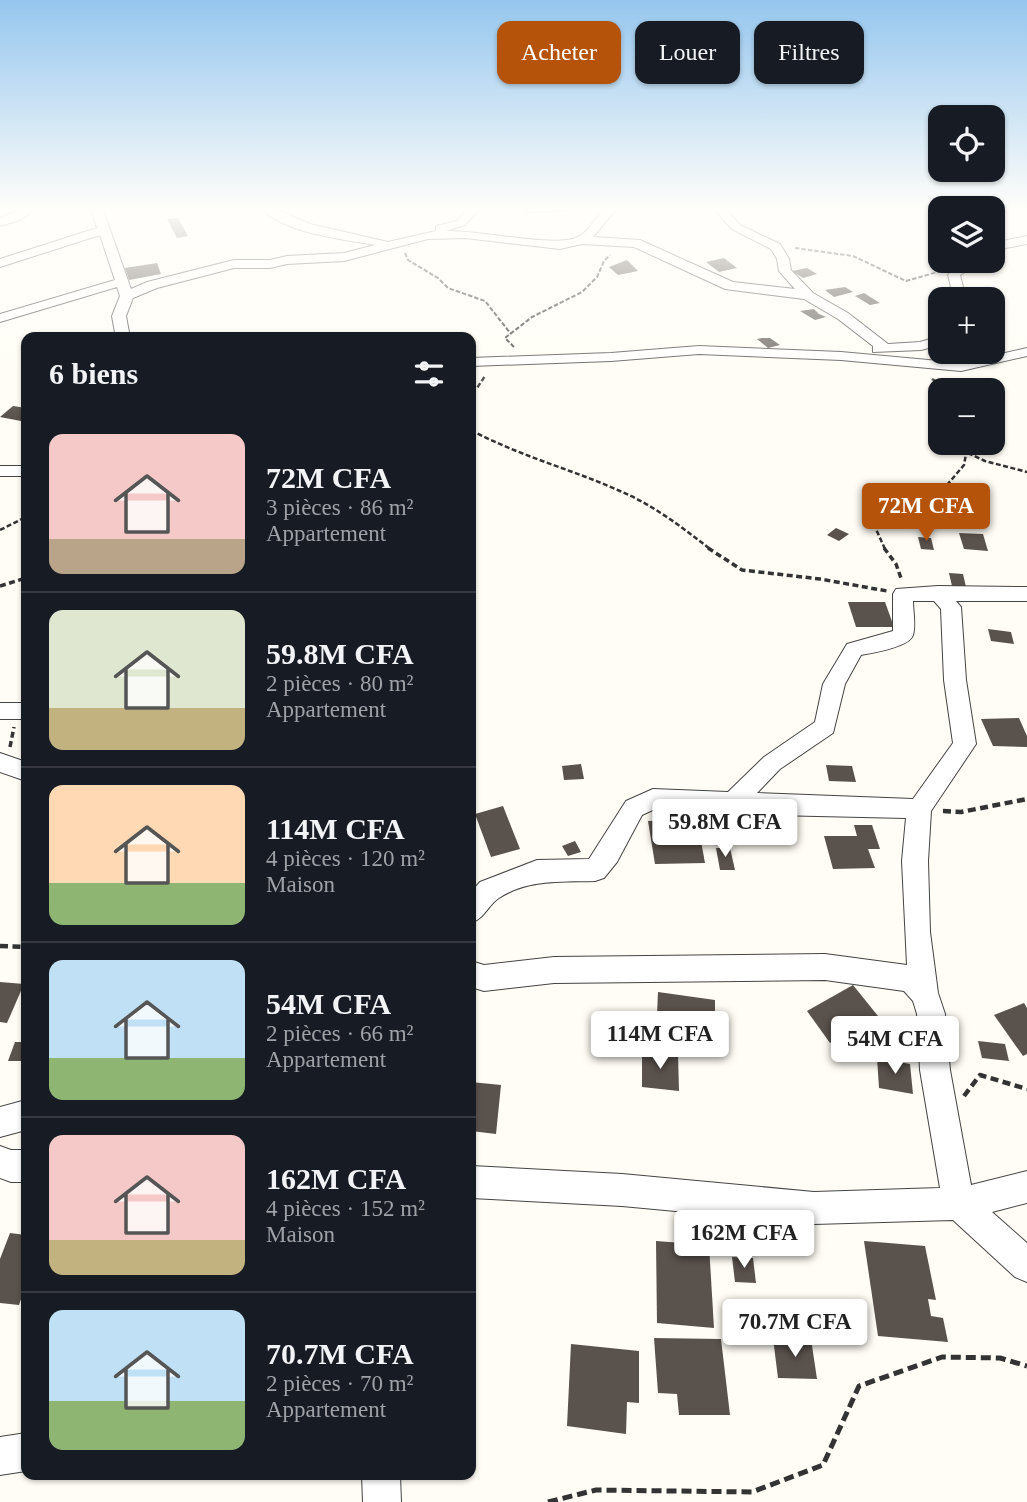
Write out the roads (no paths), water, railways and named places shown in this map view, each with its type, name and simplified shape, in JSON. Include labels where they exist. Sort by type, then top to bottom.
[{"type":"street","points":[[120,277],[124,289],[119,316],[122,332]]},
{"type":"street","points":[[0,318],[183,277]]},
{"type":"street","points":[[711,277],[730,286],[808,296]]},
{"type":"street","points":[[791,277],[808,296],[843,316],[884,348]]},
{"type":"street","points":[[841,356],[928,344]]},
{"type":"street","points":[[476,362],[699,351],[841,356],[961,367],[1027,352]]},
{"type":"street","points":[[0,471],[21,471]]},
{"type":"street","points":[[938,593],[951,607],[956,680],[965,744],[919,809],[915,861],[917,932],[924,993],[931,1014],[935,1070],[959,1204],[1027,1265]]},
{"type":"street","points":[[731,804],[772,763],[825,727],[834,684],[854,649],[884,643],[903,635],[903,594],[1027,594]]},
{"type":"street","points":[[476,905],[489,890],[537,870],[596,870],[634,808],[653,799],[919,809]]},
{"type":"street","points":[[476,976],[484,978],[554,970],[825,967],[911,979],[924,993]]},
{"type":"street","points":[[0,1122],[21,1116]]},
{"type":"street","points":[[0,1162],[21,1166]]},
{"type":"street","points":[[476,1182],[622,1190],[814,1208],[959,1204],[1027,1186]]},
{"type":"street","points":[[0,1456],[21,1453]]},
{"type":"street","points":[[380,1480],[382,1502]]}]
